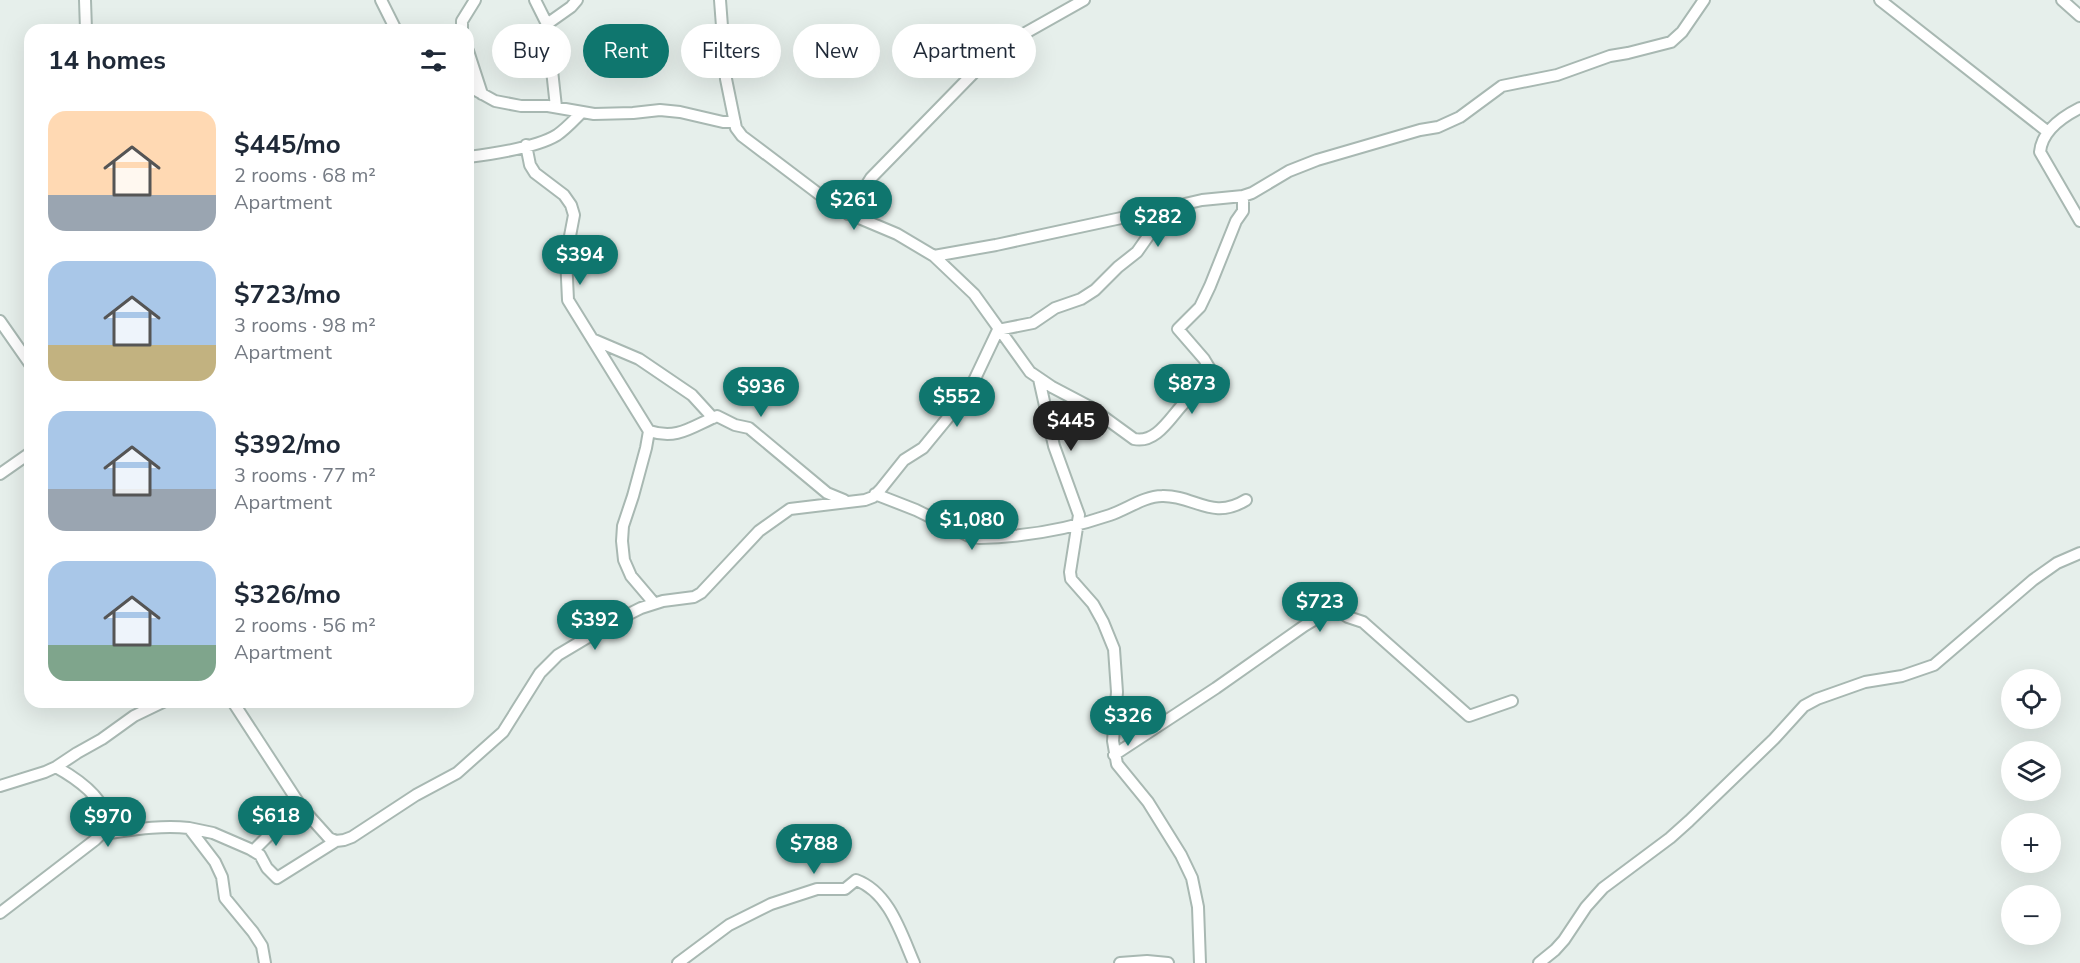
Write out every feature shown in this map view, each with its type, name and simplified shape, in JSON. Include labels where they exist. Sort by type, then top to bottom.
[{"type":"street","points":[[85,0],[86,24]]},
{"type":"street","points":[[381,0],[393,24]]},
{"type":"street","points":[[462,24],[475,0]]},
{"type":"street","points":[[534,0],[547,24],[577,0]]},
{"type":"street","points":[[720,0],[726,79],[735,122],[742,136],[840,210],[897,234],[934,256],[974,294],[1022,363],[1039,379],[1090,407],[1125,435],[1134,439],[1141,441],[1154,435],[1187,400],[1216,379],[1204,359],[1178,329],[1200,308],[1236,221],[1243,211],[1243,196]]},
{"type":"street","points":[[848,214],[871,178],[997,49],[1084,0]]},
{"type":"street","points":[[934,256],[996,245],[1202,200],[1243,196],[1289,171],[1317,160],[1420,130],[1438,127],[1460,117],[1502,86],[1557,75],[1610,56],[1671,42],[1682,32],[1704,0]]},
{"type":"street","points":[[1880,0],[1895,4],[2048,132]]},
{"type":"street","points":[[2062,0],[2080,16]]},
{"type":"street","points":[[474,69],[482,94]]},
{"type":"street","points":[[553,78],[556,108]]},
{"type":"street","points":[[474,89],[508,105],[624,114],[660,110],[723,122],[735,122]]},
{"type":"street","points":[[2080,108],[2065,116],[2048,132],[2040,146],[2040,152],[2080,221]]},
{"type":"street","points":[[474,156],[497,153],[555,136],[582,112]]},
{"type":"street","points":[[526,145],[530,165],[536,173],[564,195],[574,215],[566,257],[567,294],[573,310],[649,431],[623,526],[622,541],[624,560],[631,576],[654,603]]},
{"type":"street","points":[[998,330],[1033,323],[1055,308],[1082,299],[1095,290],[1137,252],[1156,225],[1163,209]]},
{"type":"street","points":[[0,321],[24,355]]},
{"type":"street","points":[[102,834],[148,826],[189,828],[213,833],[260,855],[267,868],[277,878],[336,840],[352,837],[416,795],[457,772],[503,732],[532,685],[548,663],[558,655],[615,621],[654,603],[694,597],[701,593],[759,531],[789,509],[865,500],[875,494],[897,467],[923,448],[965,396],[998,330]]},
{"type":"street","points":[[591,339],[639,359],[692,395],[714,418]]},
{"type":"street","points":[[1039,379],[1054,446],[1078,515],[1071,579],[1093,604],[1114,649],[1117,684],[1113,730],[1114,755],[1117,764],[1148,802],[1181,855],[1192,878],[1198,907],[1200,963]]},
{"type":"street","points":[[649,431],[663,435],[675,435],[717,416],[735,425],[749,428],[820,488],[846,501]]},
{"type":"street","points":[[0,474],[24,457]]},
{"type":"street","points":[[875,494],[916,510],[969,536],[980,538],[1078,525],[1160,495],[1172,496],[1215,509],[1236,506],[1246,501]]},
{"type":"street","points":[[1539,963],[1564,940],[1586,907],[1603,888],[1689,821],[1774,739],[1804,706],[1865,682],[1902,675],[1934,665],[2033,579],[2057,563],[2080,553]]},
{"type":"street","points":[[1114,755],[1334,608],[1348,617],[1363,622],[1469,716],[1512,701]]},
{"type":"street","points":[[0,786],[56,767],[134,716],[151,708]]},
{"type":"street","points":[[237,708],[303,808],[328,838],[336,840]]},
{"type":"street","points":[[0,913],[102,834],[108,823],[103,808],[82,784],[56,767]]},
{"type":"street","points":[[253,851],[279,825]]},
{"type":"street","points":[[189,828],[215,862],[222,877],[225,897],[262,946],[265,963]]},
{"type":"street","points":[[678,963],[729,925],[771,904],[817,889],[845,889],[856,880],[868,885],[882,897],[914,963]]},
{"type":"street","points":[[1120,963],[1147,961],[1168,963]]}]
